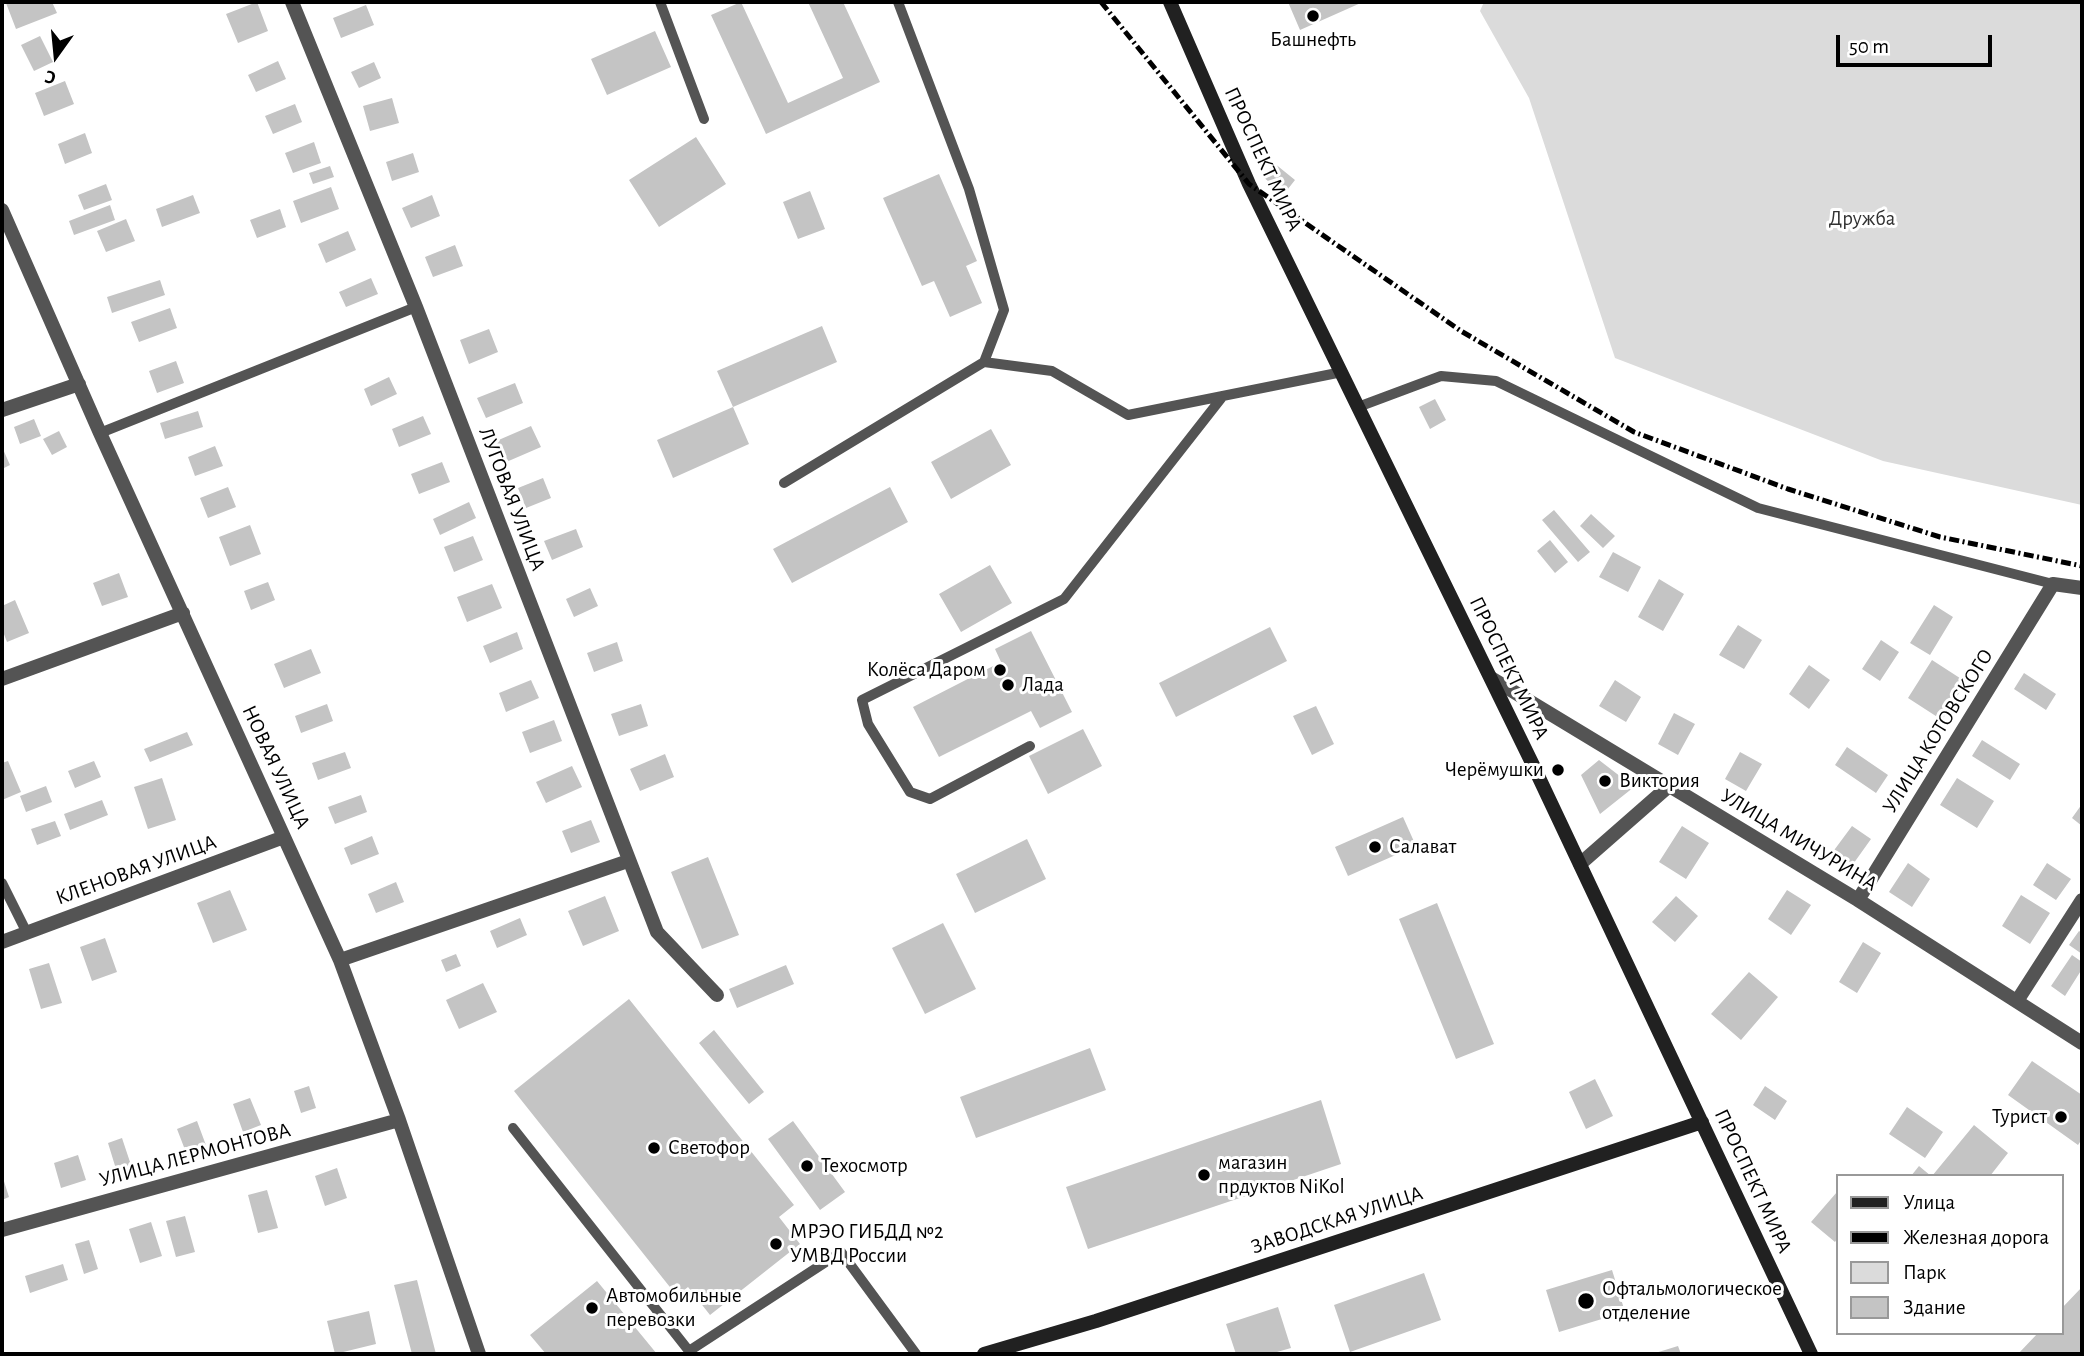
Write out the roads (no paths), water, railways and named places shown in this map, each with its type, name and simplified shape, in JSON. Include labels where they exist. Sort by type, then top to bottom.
[{"type":"main road","name":"ПРОСПЕКТ МИРА","points":[[1170,2],[1249,184],[1491,678],[1811,1354]]},
{"type":"main road","name":"ЗАВОДСКАЯ УЛИЦА","points":[[984,1354],[1096,1321],[1702,1122]]},
{"type":"street","name":"ЛУГОВАЯ УЛИЦА","points":[[292,2],[416,307],[657,932],[717,995]]},
{"type":"street","name":"НОВАЯ УЛИЦА","points":[[3,219],[340,960],[480,1354]]},
{"type":"street","points":[[2,410],[79,384]]},
{"type":"street","points":[[2053,584],[2082,588]]},
{"type":"street","name":"УЛИЦА КОТОВСКОГО","points":[[1858,900],[2053,584]]},
{"type":"street","points":[[2,679],[183,613]]},
{"type":"street","name":"УЛИЦА МИЧУРИНА","points":[[1491,678],[1858,900],[2082,1043]]},
{"type":"street","points":[[1580,864],[1669,786]]},
{"type":"street","name":"КЛЕНОВАЯ УЛИЦА","points":[[2,942],[284,837]]},
{"type":"street","points":[[340,960],[628,861]]},
{"type":"street","points":[[2017,1002],[2082,900]]},
{"type":"street","name":"УЛИЦА ЛЕРМОНТОВА","points":[[2,1230],[399,1120]]},
{"type":"lane","points":[[660,2],[704,119]]},
{"type":"lane","points":[[784,483],[984,362],[1004,310],[969,189],[898,2]]},
{"type":"lane","points":[[100,433],[416,307]]},
{"type":"lane","points":[[984,362],[1052,371],[1128,415],[1342,372]]},
{"type":"lane","points":[[1358,407],[1441,376],[1496,381],[1759,508],[2053,584]]},
{"type":"lane","points":[[1031,746],[930,799],[910,792],[867,724],[862,700],[1064,599],[1223,396]]},
{"type":"lane","points":[[2,883],[27,933]]},
{"type":"lane","points":[[513,1128],[689,1350],[841,1252],[916,1354]]},
{"type":"railway","points":[[1101,2],[1249,184],[1461,331],[1634,432],[1788,489],[1940,537],[2082,566]]},
{"type":"place","name":"Башнефть","points":[[1313,16]]},
{"type":"place","name":"Колёса Даром","points":[[1000,670]]},
{"type":"place","name":"Лада","points":[[1008,685]]},
{"type":"place","name":"Черёмушки","points":[[1558,770]]},
{"type":"place","name":"Виктория","points":[[1605,781]]},
{"type":"place","name":"Салават","points":[[1375,847]]},
{"type":"place","name":"Турист","points":[[2061,1117]]},
{"type":"place","name":"Светофор","points":[[654,1148]]},
{"type":"place","name":"Техосмотр","points":[[807,1166]]},
{"type":"place","name":"магазин прдуктов NiKol","points":[[1204,1175]]},
{"type":"place","name":"МРЭО ГИБДД №2 УМВД России","points":[[776,1244]]},
{"type":"place","name":"Офтальмологическое отделение","points":[[1586,1301]]},
{"type":"place","name":"Автомобильные перевозки","points":[[592,1308]]},
{"type":"park label","name":"Дружба","points":[[1862,219]]}]
